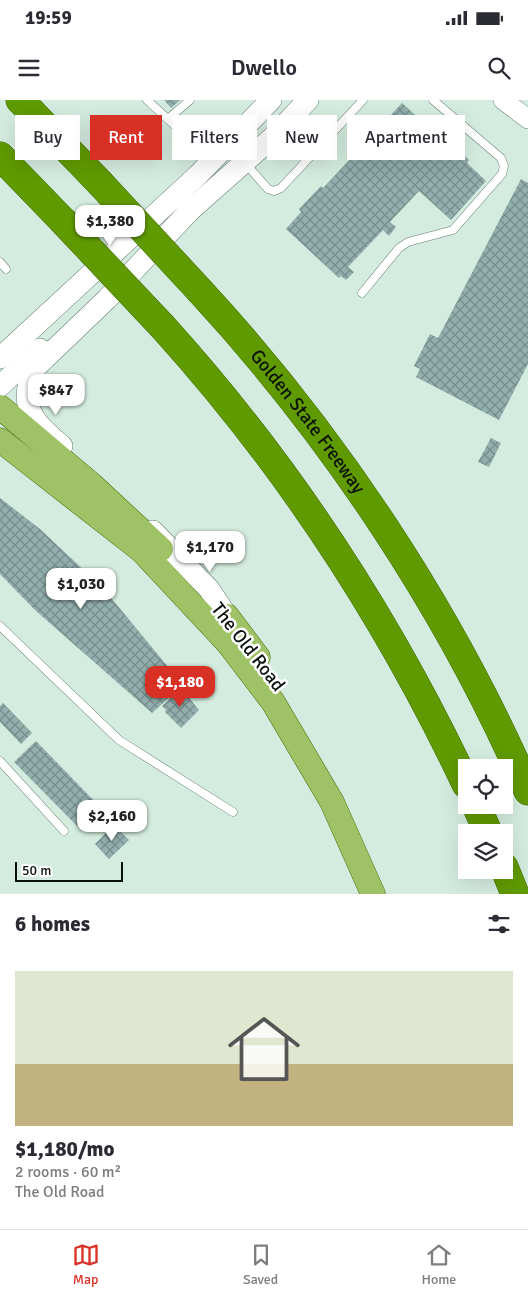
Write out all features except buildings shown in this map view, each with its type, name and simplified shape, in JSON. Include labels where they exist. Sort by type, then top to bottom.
[{"type":"highway","name":"Golden State Freeway","points":[[20,100],[100,183],[233,327],[360,493],[394,543],[458,647],[488,704],[528,791]]},
{"type":"highway","points":[[0,156],[197,364],[279,470],[352,574],[412,677],[458,768]]},
{"type":"highway","points":[[509,879],[515,894]]},
{"type":"main road","points":[[257,115],[271,100]]},
{"type":"main road","points":[[0,386],[244,162],[308,100]]},
{"type":"main road","points":[[0,376],[228,160]]},
{"type":"main road","points":[[0,358],[212,161]]},
{"type":"main road","points":[[195,205],[107,299],[36,368],[29,380],[27,394],[32,416],[45,431],[133,509],[208,589],[227,616]]},
{"type":"main road","name":"The Old Road","points":[[0,407],[92,485],[168,556],[227,616],[291,704],[334,776],[377,884]]},
{"type":"main road","name":"The Old Road","points":[[0,440],[142,551],[228,644],[273,702],[332,802],[360,845]]},
{"type":"street","points":[[503,100],[528,119]]},
{"type":"lane","points":[[147,100],[212,161]]},
{"type":"lane","points":[[168,119],[190,100]]},
{"type":"lane","points":[[244,162],[268,189],[274,191],[281,188],[363,100]]},
{"type":"lane","points":[[362,293],[399,248],[408,242],[453,230],[502,174],[504,166],[501,158],[433,100]]},
{"type":"lane","points":[[0,262],[6,269]]},
{"type":"lane","points":[[0,626],[119,740],[232,812]]},
{"type":"lane","points":[[0,761],[64,831]]}]
